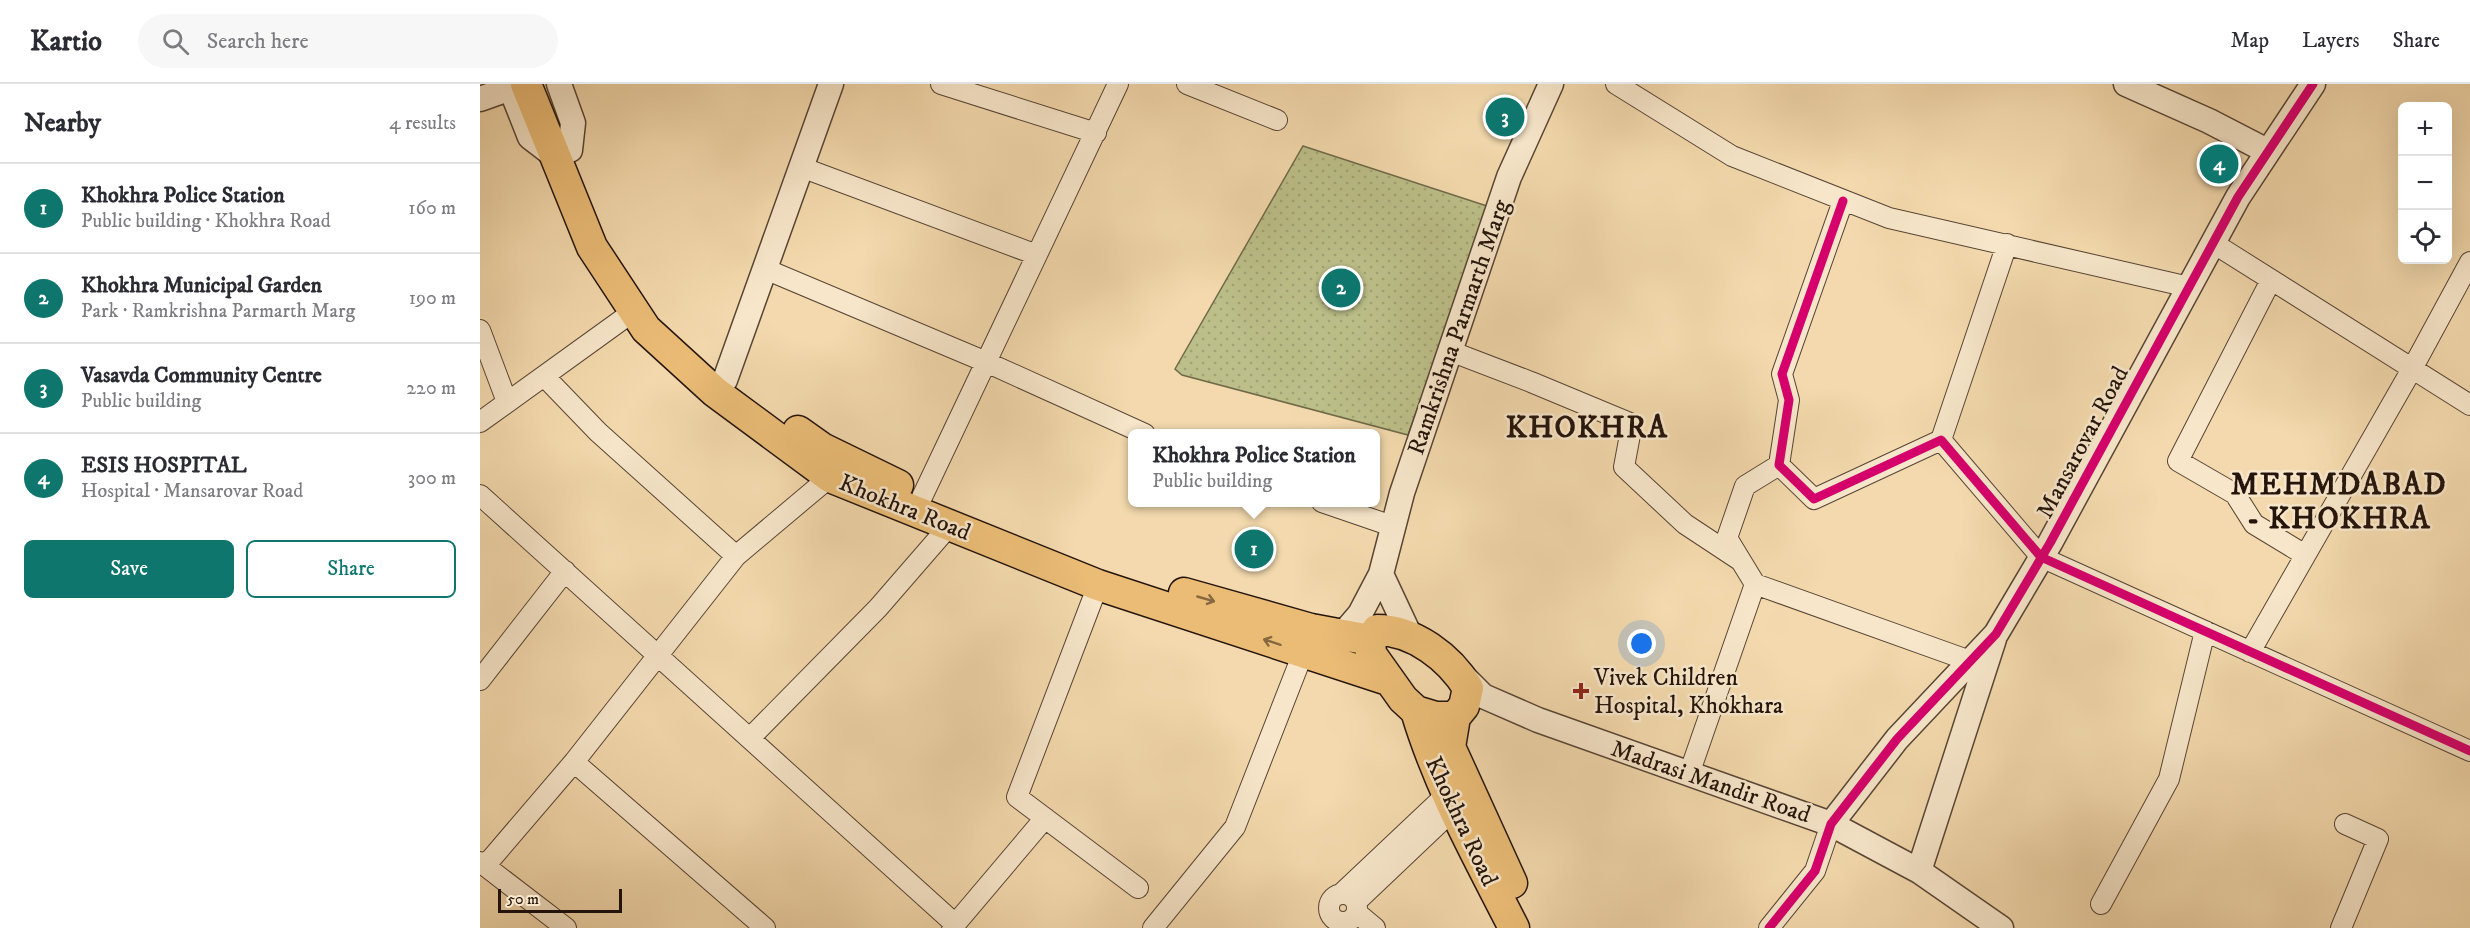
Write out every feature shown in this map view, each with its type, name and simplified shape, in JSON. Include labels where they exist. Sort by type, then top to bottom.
[{"type":"main road","points":[[516,85],[560,148]]},
{"type":"main road","points":[[559,87],[560,148]]},
{"type":"main road","name":"Khokhra Road","points":[[560,148],[592,247],[646,329],[715,392],[836,467],[950,525],[1098,585],[1307,641],[1356,637]]},
{"type":"main road","name":"Khokhra Road","points":[[560,148],[606,240],[658,319],[725,380],[822,448],[836,467],[922,497],[1104,570],[1307,641],[1388,680]]},
{"type":"main road","points":[[1457,670],[1433,651],[1411,638],[1390,630],[1377,630],[1356,637],[1403,699],[1416,711],[1436,717],[1460,712]]},
{"type":"main road","name":"Khokhra Road","points":[[1457,670],[1468,688],[1450,747],[1533,928]]},
{"type":"main road","name":"Khokhra Road","points":[[1416,711],[1428,753],[1450,802],[1514,928]]},
{"type":"street","points":[[941,84],[987,91],[1096,133]]},
{"type":"street","points":[[922,497],[1118,84]]},
{"type":"street","points":[[1187,84],[1277,120]]},
{"type":"street","name":"Ramkrishna Parmarth Marg","points":[[1356,637],[1360,614],[1382,574],[1392,526],[1509,177],[1551,84]]},
{"type":"street","points":[[1616,84],[1732,156],[1889,218],[2189,287]]},
{"type":"street","points":[[2126,84],[2209,121],[2266,151]]},
{"type":"street","name":"Mansarovar Road","points":[[1831,824],[1897,739],[1996,634],[2041,558],[2213,243],[2266,151],[2313,84]]},
{"type":"street","points":[[480,99],[516,85]]},
{"type":"street","points":[[725,380],[801,168],[826,86]]},
{"type":"street","points":[[801,168],[1037,255]]},
{"type":"street","points":[[1843,201],[1782,374],[1789,400],[1779,465],[1745,486],[1727,538],[1755,584],[1970,661]]},
{"type":"street","points":[[2213,243],[2470,405]]},
{"type":"street","points":[[1779,465],[1814,500],[1941,440],[2007,244]]},
{"type":"street","points":[[2250,652],[2412,369],[2470,262]]},
{"type":"street","points":[[765,269],[986,362],[1134,429]]},
{"type":"street","points":[[2271,280],[2178,461],[2235,494],[2254,524],[2306,555]]},
{"type":"street","points":[[480,422],[634,311]]},
{"type":"street","points":[[480,330],[507,402]]},
{"type":"street","points":[[1450,351],[1632,424],[1624,467],[1685,524],[1741,561]]},
{"type":"street","points":[[544,376],[598,432],[736,556]]},
{"type":"street","points":[[1941,440],[2041,558],[2470,751]]},
{"type":"street","points":[[566,928],[483,864],[574,762],[736,556],[836,467]]},
{"type":"street","points":[[480,495],[750,738],[953,926],[1045,818]]},
{"type":"street","points":[[1337,507],[1392,526]]},
{"type":"street","points":[[750,738],[878,608],[950,525]]},
{"type":"street","points":[[480,680],[565,571]]},
{"type":"street","points":[[1382,574],[1411,638]]},
{"type":"street","points":[[1689,774],[1755,584]]},
{"type":"street","points":[[1098,585],[1017,797],[1138,888]]},
{"type":"street","points":[[2101,904],[2169,779],[2205,631]]},
{"type":"street","points":[[1919,871],[1996,634]]},
{"type":"street","points":[[1153,928],[1235,827],[1307,641]]},
{"type":"street","points":[[1457,670],[1484,696],[1538,720]]},
{"type":"street","points":[[1460,712],[1538,720]]},
{"type":"street","name":"Madrasi Mandir Road","points":[[1538,720],[1831,824],[1919,871],[2001,928]]},
{"type":"street","points":[[574,762],[765,928]]},
{"type":"street","points":[[1375,928],[1348,912],[1450,802]]},
{"type":"street","points":[[1769,928],[1815,871],[1831,824]]},
{"type":"street","points":[[2341,928],[2378,839],[2345,824]]},
{"type":"green space","points":[[1303,146],[1490,207],[1408,435],[1182,375],[1175,369]]},
{"type":"cycle path","points":[[1769,928],[1815,871],[1831,824],[1897,739],[1996,634],[2050,543],[2238,197],[2313,84]]},
{"type":"cycle path","points":[[1843,201],[1782,374],[1789,400],[1779,465],[1814,499],[1941,440],[2041,557],[2470,751]]},
{"type":"place","name":"Vasavda Community Centre","points":[[1505,117]]},
{"type":"place","name":"ESIS HOSPITAL","points":[[2219,164]]},
{"type":"place","name":"Khokhra Municipal Garden","points":[[1341,288]]},
{"type":"place","name":"Khokhra Police Station","points":[[1254,549]]},
{"type":"place","name":"Vivek Children Hospital, Khokhara","points":[[1581,691]]},
{"type":"district","name":"KHOKHRA","points":[[1587,427]]},
{"type":"district","name":"MEHMDABAD - KHOKHRA","points":[[2339,501]]}]
